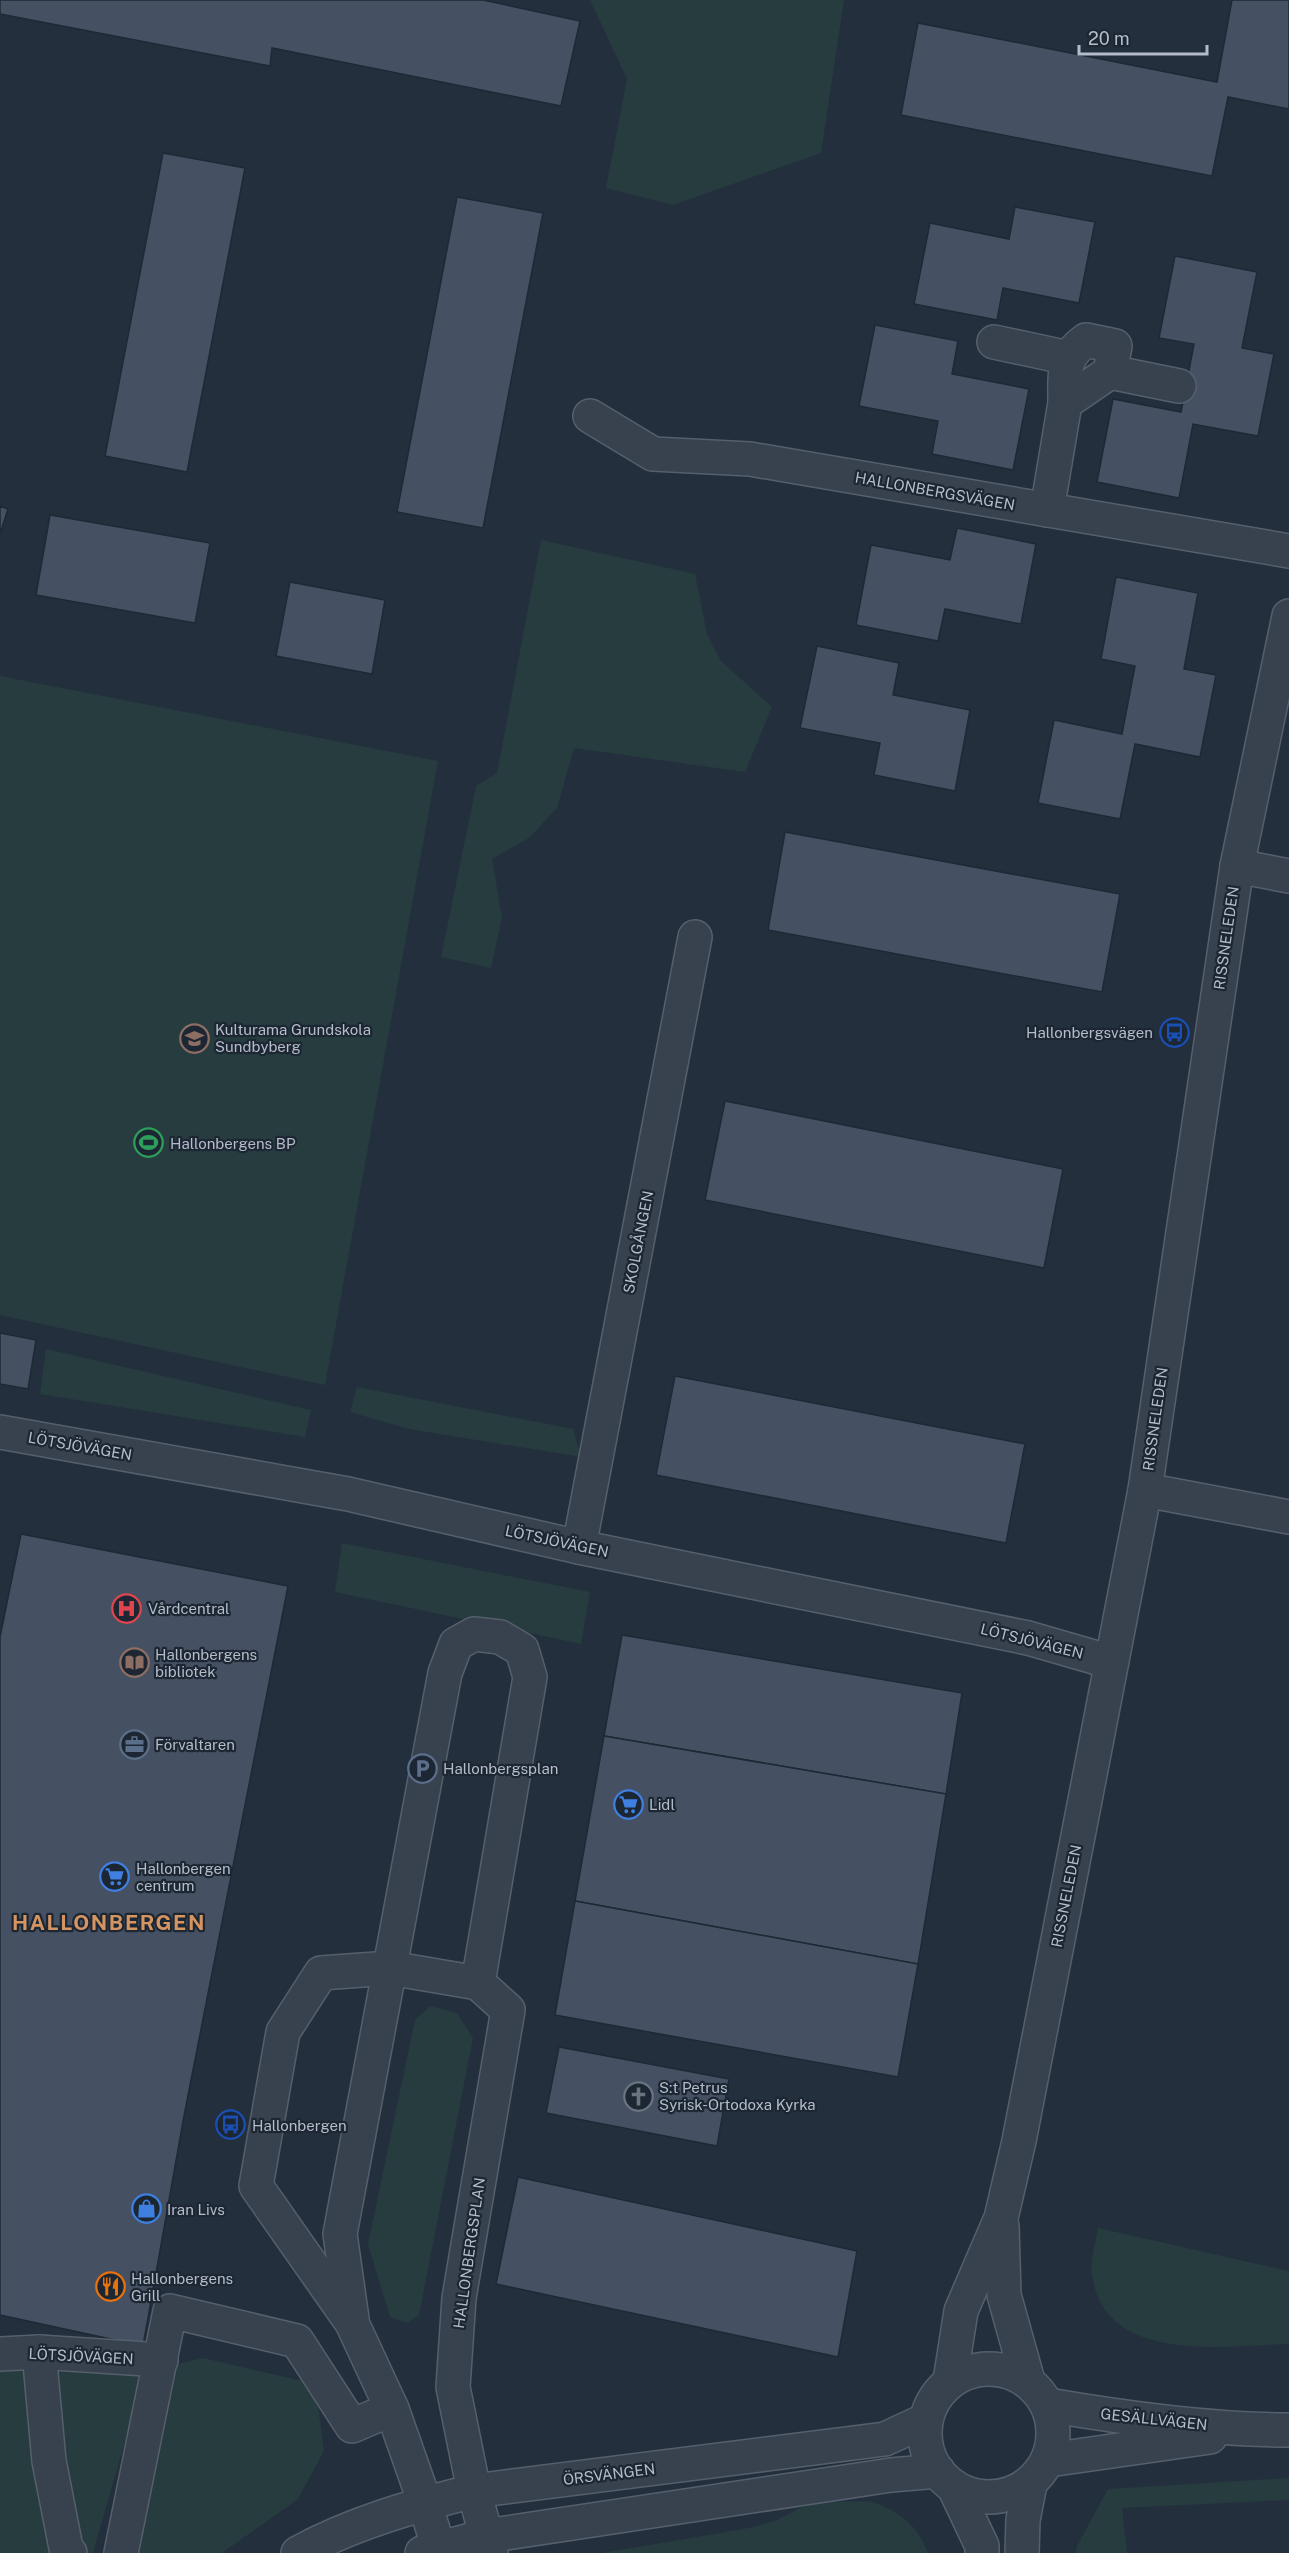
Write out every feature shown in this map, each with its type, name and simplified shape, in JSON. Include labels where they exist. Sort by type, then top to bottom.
[{"type":"street","points":[[1047,510],[1065,403],[1065,368],[1071,351],[1086,340],[1115,346],[1110,372],[1065,403]]},
{"type":"street","points":[[994,342],[1069,358]]},
{"type":"street","points":[[1110,372],[1179,386]]},
{"type":"street","name":"HALLONBERGSVÄGEN","points":[[590,416],[652,454],[750,459],[1289,551]]},
{"type":"street","name":"RISSNELEDEN","points":[[950,2381],[961,2311],[1001,2218],[1019,2141],[1145,1490],[1237,866],[1289,616]]},
{"type":"street","points":[[1237,866],[1289,876]]},
{"type":"street","name":"SKOLGÅNGEN","points":[[579,1547],[696,937]]},
{"type":"street","name":"LÖTSJÖVÄGEN","points":[[0,1432],[348,1494],[579,1547],[1028,1638],[1111,1662]]},
{"type":"street","points":[[1145,1490],[1289,1517]]},
{"type":"street","points":[[352,2324],[340,2235],[390,1968],[445,1673],[456,1644],[474,1634],[500,1637],[522,1650],[530,1677],[478,1983],[390,1968],[321,1973],[283,2032],[256,2186],[352,2324],[392,2409],[425,2503],[433,2551],[489,2544],[891,2475],[946,2479],[967,2494],[989,2498],[1000,2497],[1040,2472]]},
{"type":"street","name":"HALLONBERGSPLAN","points":[[478,1983],[508,2010],[459,2298],[453,2387],[474,2491],[489,2544]]},
{"type":"street","name":"RISSNELEDEN","points":[[1001,2218],[1004,2295],[1038,2393]]},
{"type":"street","points":[[121,2553],[170,2311],[297,2342],[352,2426],[392,2409]]},
{"type":"street","points":[[39,2352],[49,2461],[66,2548],[70,2553]]},
{"type":"street","name":"LÖTSJÖVÄGEN","points":[[0,2354],[39,2352],[161,2360]]},
{"type":"street","points":[[982,2553],[982,2546],[946,2479],[929,2454],[925,2432],[926,2420],[934,2400],[950,2381],[974,2371],[997,2369],[1038,2393],[1054,2433],[1023,2520],[1022,2553]]},
{"type":"street","name":"GESÄLLVÄGEN","points":[[1038,2393],[1096,2413],[1275,2430]]},
{"type":"street","name":"ÖRSVÄNGEN","points":[[298,2553],[333,2535],[425,2503],[474,2491],[885,2439],[926,2420]]},
{"type":"street","name":"GESÄLLVÄGEN","points":[[1040,2472],[1275,2430]]},
{"type":"green space","points":[[590,0],[844,0],[821,153],[673,205],[606,188],[627,79]]},
{"type":"green space","points":[[541,540],[695,574],[707,634],[721,661],[772,707],[745,772],[574,748],[557,808],[529,838],[492,859],[502,918],[491,968],[441,957],[476,786],[497,773]]},
{"type":"green space","name":"Kulturama Grundskola Sundbyberg","points":[[0,676],[438,761],[325,1385],[0,1315]]},
{"type":"green space","points":[[46,1349],[311,1410],[305,1437],[40,1394]]},
{"type":"green space","points":[[357,1387],[573,1429],[581,1457],[409,1429],[350,1412]]},
{"type":"green space","points":[[342,1543],[590,1592],[581,1644],[335,1592]]},
{"type":"green space","points":[[430,2006],[457,2013],[473,2038],[419,2315],[407,2323],[390,2317],[368,2244],[415,2020]]},
{"type":"green space","points":[[1098,2228],[1289,2271],[1289,2344],[1201,2347],[1170,2344],[1142,2337],[1118,2324],[1101,2303],[1092,2274],[1092,2257]]},
{"type":"green space","points":[[0,2339],[145,2371],[93,2553],[0,2553]]},
{"type":"green space","points":[[203,2358],[315,2384],[324,2451],[298,2499],[222,2553],[138,2553],[150,2462],[169,2366]]},
{"type":"green space","points":[[1289,2478],[1289,2500],[1122,2508],[1127,2553],[1076,2553],[1077,2546],[1108,2489]]},
{"type":"green space","points":[[869,2501],[898,2514],[912,2526],[928,2553],[602,2553],[749,2528],[775,2521],[802,2507],[831,2502]]},
{"type":"building","points":[[0,0],[483,0],[580,21],[561,106],[272,48],[270,66],[0,14]]},
{"type":"building","points":[[1232,0],[1289,0],[1289,109],[1228,97],[1212,176],[901,115],[918,23],[1217,82]]},
{"type":"building","points":[[163,153],[245,168],[187,472],[105,456]]},
{"type":"building","points":[[457,197],[543,213],[483,528],[397,512]]},
{"type":"building","points":[[1015,207],[1095,222],[1079,303],[1003,288],[997,320],[914,304],[930,223],[1009,239]]},
{"type":"building","points":[[1175,256],[1257,272],[1242,348],[1274,354],[1258,436],[1193,424],[1179,498],[1097,482],[1113,399],[1181,412],[1194,344],[1159,338]]},
{"type":"building","points":[[875,325],[958,341],[952,374],[1029,389],[1013,470],[932,454],[938,421],[859,406]]},
{"type":"building","points":[[0,506],[8,509],[0,534]]},
{"type":"building","points":[[50,515],[210,543],[195,623],[36,595]]},
{"type":"building","points":[[957,528],[1036,544],[1021,624],[945,609],[938,641],[856,625],[871,545],[950,560]]},
{"type":"building","points":[[1116,577],[1198,593],[1184,669],[1216,675],[1200,757],[1135,744],[1120,819],[1038,803],[1054,720],[1122,734],[1135,666],[1101,659]]},
{"type":"building","points":[[290,582],[385,600],[372,674],[276,656]]},
{"type":"building","points":[[817,646],[899,663],[893,695],[970,710],[955,791],[874,775],[880,743],[800,728]]},
{"type":"building","points":[[785,832],[1120,894],[1102,992],[768,930]]},
{"type":"building","points":[[725,1101],[1063,1169],[1044,1268],[705,1200]]},
{"type":"building","points":[[0,1333],[36,1340],[28,1389],[0,1384]]},
{"type":"building","points":[[675,1376],[1025,1444],[1006,1543],[656,1475]]},
{"type":"building","name":"Hallonbergen centrum","points":[[21,1534],[288,1586],[184,2116],[143,2346],[0,2315],[0,1637]]},
{"type":"building","points":[[622,1635],[962,1693],[946,1794],[604,1736]]},
{"type":"building","points":[[604,1736],[946,1794],[918,1964],[575,1901]]},
{"type":"building","points":[[575,1901],[918,1964],[898,2077],[555,2015]]},
{"type":"building","name":"S:t Petrus Syrisk-Ortodoxa Kyrka","points":[[559,2047],[729,2079],[717,2146],[546,2113]]},
{"type":"building","points":[[518,2177],[857,2251],[838,2357],[496,2284]]},
{"type":"place","name":"Hallonbergsvägen","points":[[1174,1032]]},
{"type":"place","name":"Kulturama Grundskola Sundbyberg","points":[[194,1038]]},
{"type":"place","name":"Hallonbergens BP","points":[[149,1143]]},
{"type":"place","name":"Vårdcentral","points":[[127,1608]]},
{"type":"place","name":"Hallonbergens bibliotek","points":[[134,1663]]},
{"type":"place","name":"Förvaltaren","points":[[134,1744]]},
{"type":"place","name":"Hallonbergsplan","points":[[422,1768]]},
{"type":"place","name":"Lidl","points":[[628,1804]]},
{"type":"place","name":"Hallonbergen centrum","points":[[115,1877]]},
{"type":"place","name":"S:t Petrus Syrisk-Ortodoxa Kyrka","points":[[638,2096]]},
{"type":"place","name":"Hallonbergen","points":[[231,2125]]},
{"type":"place","name":"Iran Livs","points":[[146,2209]]},
{"type":"place","name":"Hallonbergens Grill","points":[[110,2287]]},
{"type":"district","name":"HALLONBERGEN","points":[[109,1922]]}]
